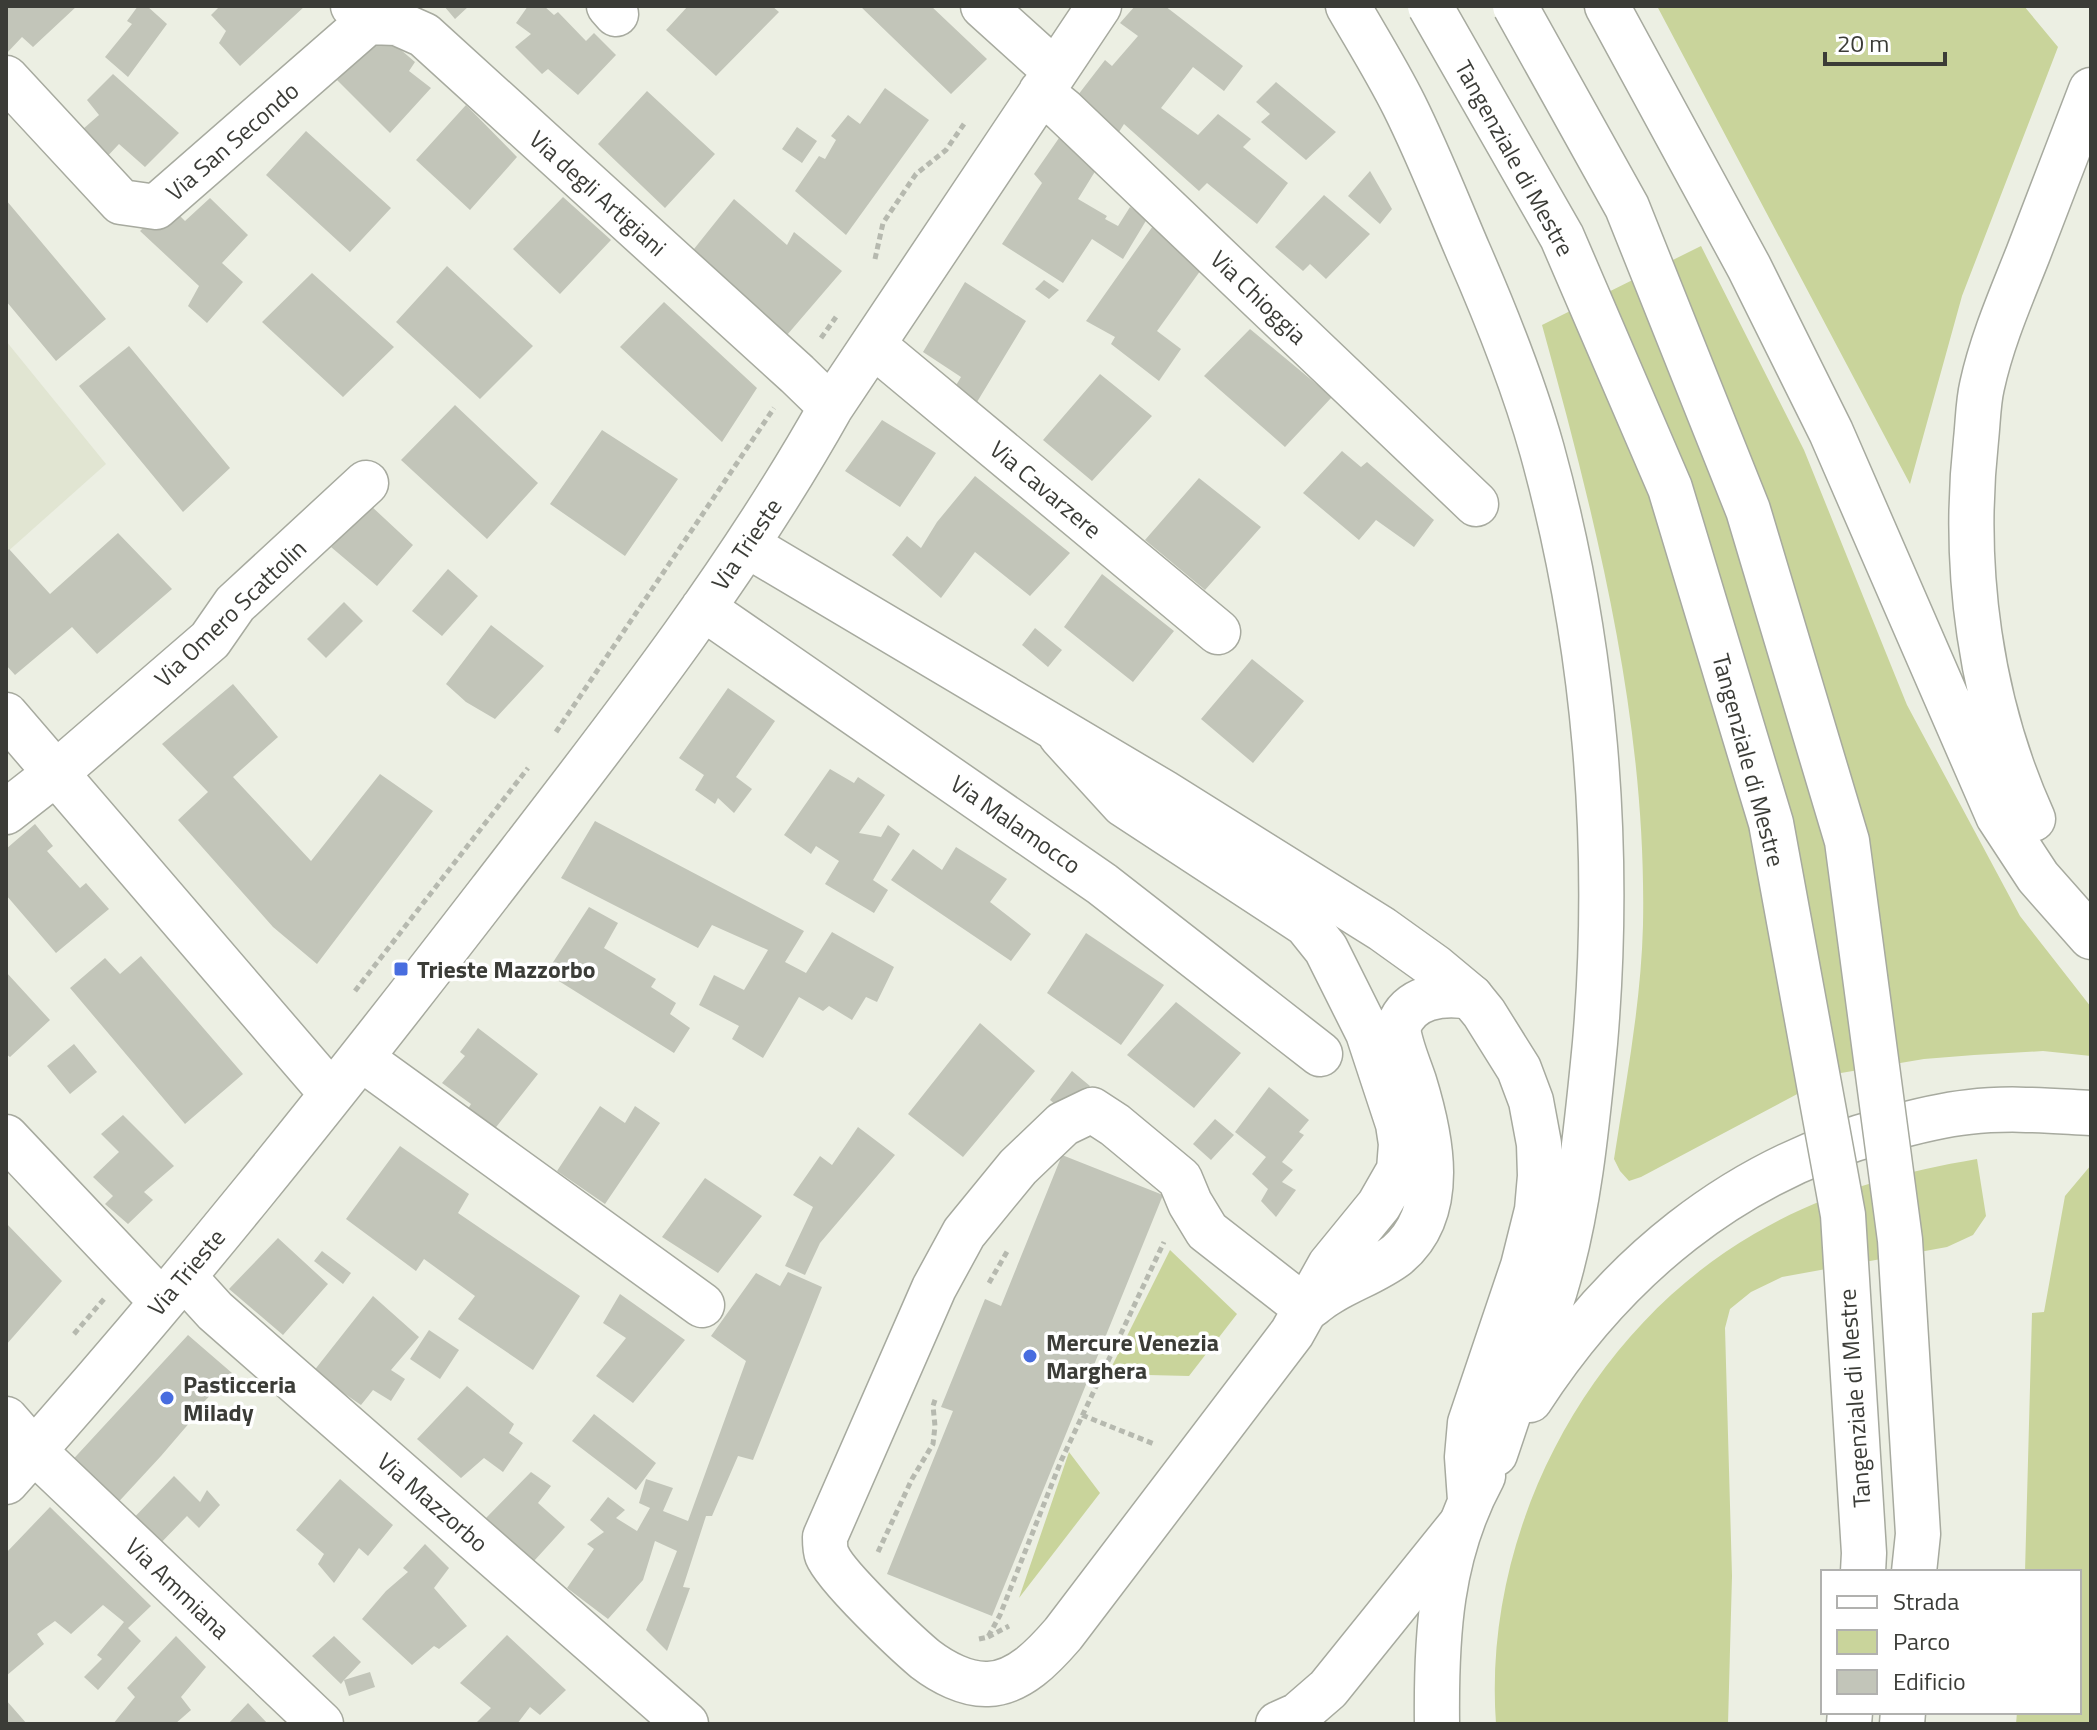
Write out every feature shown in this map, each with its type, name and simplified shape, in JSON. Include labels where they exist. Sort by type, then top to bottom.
[{"type":"main road","name":"Via Chioggia","points":[[983,6],[1048,82],[1075,121],[1476,504]]},
{"type":"main road","name":"Via Trieste","points":[[20,1466],[173,1289],[362,1059],[640,697],[747,545],[831,407],[1099,6]]},
{"type":"main road","points":[[1348,6],[1403,103],[1485,289],[1541,446],[1577,609],[1600,815],[1603,895],[1601,975],[1580,1171],[1555,1291],[1495,1454],[1466,1512],[1449,1557],[1436,1654],[1437,1724]]},
{"type":"main road","name":"Tangenziale di Mestre","points":[[1430,6],[1562,237],[1664,474],[1771,823],[1843,1215],[1863,1570]]},
{"type":"main road","points":[[1515,6],[1627,207],[1748,510],[1847,841],[1900,1240],[1918,1534],[1914,1570]]},
{"type":"main road","points":[[1607,6],[1749,267],[1831,432],[1998,816],[2038,877],[2086,932]]},
{"type":"main road","name":"Via San Secondo","points":[[6,78],[121,202],[156,207],[371,11]]},
{"type":"main road","name":"Via degli Artigiani","points":[[371,11],[424,35],[831,407]]},
{"type":"main road","points":[[2086,932],[2012,772],[1994,708],[1983,658],[1970,513],[1985,374],[2000,323],[2091,90]]},
{"type":"main road","name":"Via Cavarzere","points":[[873,345],[1218,632]]},
{"type":"main road","name":"Via Omero Scattolin","points":[[6,812],[56,773],[210,640],[235,604],[366,483]]},
{"type":"main road","points":[[747,545],[1163,792],[1382,929],[1471,997],[1519,1069],[1536,1122],[1540,1176],[1537,1210],[1523,1266],[1470,1423],[1466,1512],[1333,1683],[1307,1709],[1278,1724]]},
{"type":"main road","name":"Via Malamocco","points":[[703,608],[1102,884],[1320,1054]]},
{"type":"main road","points":[[6,715],[331,1093]]},
{"type":"main road","points":[[1050,725],[1123,804],[1306,924],[1326,949],[1368,1033],[1398,1124],[1401,1162],[1389,1190],[1330,1265],[1307,1309],[1292,1333],[1063,1634],[1049,1651],[1019,1675],[989,1685],[972,1683],[925,1659],[841,1578],[826,1554],[825,1537],[934,1288],[966,1229],[1018,1167],[1063,1124],[1092,1110],[1115,1125],[1180,1179],[1207,1231],[1307,1309]]},
{"type":"main road","points":[[1307,1309],[1400,1252],[1420,1225],[1430,1195],[1430,1152],[1415,1083],[1401,1044],[1399,1024],[1410,1009],[1432,997],[1450,994],[1471,997]]},
{"type":"main road","points":[[362,1059],[702,1305]]},
{"type":"main road","points":[[1495,1454],[1550,1370],[1600,1308],[1642,1265],[1677,1233],[1783,1166],[1848,1140],[1910,1123],[1968,1112],[2030,1109],[2091,1113]]},
{"type":"main road","name":"Via Mazzorbo","points":[[6,1137],[173,1289],[215,1311],[686,1724]]},
{"type":"main road","name":"Via Ammiana","points":[[6,1419],[20,1466],[321,1724]]},
{"type":"path","points":[[868,269],[877,257],[883,223],[891,211],[916,174],[946,150],[971,115]]},
{"type":"path","points":[[818,343],[843,306]]},
{"type":"path","points":[[555,732],[781,398]]},
{"type":"path","points":[[347,1001],[519,777],[538,758]]},
{"type":"path","points":[[970,1641],[988,1637],[1000,1615],[1061,1461],[1167,1236]]},
{"type":"path","points":[[987,1285],[1010,1247]]},
{"type":"path","points":[[841,1578],[866,1579],[912,1479],[933,1444],[933,1406],[938,1391]]},
{"type":"path","points":[[1082,1415],[1154,1444]]},
{"type":"shaded area","points":[[6,341],[106,464],[6,553]]},
{"type":"green space","points":[[1657,6],[2024,6],[2058,47],[1962,296],[1910,484]]},
{"type":"green space","points":[[1701,246],[1804,450],[1907,705],[2020,916],[2091,1007],[2091,1056],[2043,1051],[1974,1055],[1924,1059],[1835,1074],[1629,1181],[1614,1159],[1642,955],[1642,849],[1636,773],[1627,697],[1599,547],[1542,325]]},
{"type":"green space","points":[[1977,1159],[1986,1216],[1973,1235],[1947,1247],[1782,1277],[1751,1292],[1730,1309],[1725,1328],[1732,1576],[1728,1724],[1496,1724],[1496,1652],[1507,1580],[1527,1510],[1557,1443],[1595,1381],[1641,1324],[1694,1275],[1781,1219],[1862,1186]]},
{"type":"green space","points":[[2091,1165],[2091,1724],[2016,1724],[2017,1714],[2081,1714],[2081,1570],[2025,1570],[2032,1313],[2044,1312],[2065,1196]]},
{"type":"green space","points":[[1170,1250],[1237,1314],[1189,1376],[1108,1374]]},
{"type":"green space","points":[[1069,1452],[1100,1493],[1019,1598]]},
{"type":"building","points":[[6,6],[77,6],[33,47],[22,37],[6,54]]},
{"type":"building","points":[[138,6],[147,6],[167,24],[128,77],[105,57],[132,24],[127,21]]},
{"type":"building","points":[[220,6],[305,6],[240,66],[219,43],[226,31],[211,15]]},
{"type":"building","points":[[444,6],[469,6],[455,19]]},
{"type":"building","points":[[528,6],[544,6],[554,15],[558,12],[586,41],[594,33],[616,55],[578,95],[548,69],[542,74],[515,47],[531,34],[516,23]]},
{"type":"building","points":[[688,6],[772,6],[779,12],[716,76],[666,30]]},
{"type":"building","points":[[860,6],[931,6],[987,59],[951,94]]},
{"type":"building","points":[[1135,6],[1165,6],[1243,66],[1224,91],[1193,67],[1161,108],[1198,135],[1218,114],[1251,139],[1243,147],[1288,183],[1257,224],[1207,183],[1199,191],[1124,124],[1119,132],[1078,95],[1105,60],[1112,66],[1138,36],[1120,23]]},
{"type":"building","points":[[380,32],[415,62],[409,71],[431,88],[390,133],[337,80]]},
{"type":"building","points":[[113,74],[179,133],[145,167],[119,144],[102,162],[74,137],[99,115],[87,100]]},
{"type":"building","points":[[1276,82],[1336,132],[1306,160],[1261,122],[1270,114],[1256,102]]},
{"type":"building","points":[[885,88],[929,120],[846,235],[795,191],[819,156],[825,159],[836,140],[831,136],[848,115],[860,124]]},
{"type":"building","points":[[647,91],[715,154],[665,208],[598,144]]},
{"type":"building","points":[[466,105],[517,157],[470,210],[416,160]]},
{"type":"building","points":[[797,127],[817,141],[802,163],[782,149]]},
{"type":"building","points":[[306,131],[391,208],[350,252],[266,175]]},
{"type":"building","points":[[1059,138],[1099,165],[1078,199],[1118,226],[1130,207],[1147,219],[1123,259],[1092,239],[1063,283],[1002,244],[1042,183],[1034,174]]},
{"type":"building","points":[[1370,171],[1392,209],[1380,224],[1348,196]]},
{"type":"building","points":[[1324,195],[1370,234],[1326,279],[1310,264],[1303,271],[1275,247]]},
{"type":"building","points":[[563,197],[611,240],[560,294],[513,249]]},
{"type":"building","points":[[210,198],[248,235],[222,263],[243,282],[207,323],[188,306],[199,286],[140,231],[168,204],[185,221]]},
{"type":"building","points":[[734,199],[787,245],[794,232],[842,271],[781,342],[690,254]]},
{"type":"building","points":[[6,200],[106,319],[56,361],[6,301]]},
{"type":"building","points":[[1153,226],[1186,248],[1182,254],[1203,267],[1157,331],[1181,349],[1159,381],[1111,344],[1115,337],[1086,321]]},
{"type":"building","points":[[447,266],[533,346],[480,399],[396,322]]},
{"type":"building","points":[[312,273],[394,347],[343,397],[262,322]]},
{"type":"building","points":[[1044,280],[1059,290],[1049,299],[1035,289]]},
{"type":"building","points":[[965,282],[1026,321],[977,402],[955,387],[961,377],[923,352]]},
{"type":"building","points":[[664,302],[757,388],[722,442],[620,347]]},
{"type":"building","points":[[1250,329],[1332,397],[1285,447],[1204,376]]},
{"type":"building","points":[[129,346],[230,468],[183,512],[79,386]]},
{"type":"building","points":[[1100,374],[1152,416],[1092,481],[1043,440]]},
{"type":"building","points":[[455,405],[538,483],[487,539],[401,460]]},
{"type":"building","points":[[882,420],[936,453],[900,507],[845,471]]},
{"type":"building","points":[[602,430],[678,479],[625,556],[550,504]]},
{"type":"building","points":[[1342,451],[1361,467],[1367,462],[1434,520],[1414,547],[1376,520],[1359,540],[1303,493]]},
{"type":"building","points":[[975,476],[1070,553],[1030,596],[975,552],[941,598],[892,555],[907,536],[921,548],[937,522]]},
{"type":"building","points":[[1199,478],[1261,527],[1205,590],[1145,540]]},
{"type":"building","points":[[370,505],[413,545],[377,586],[331,547]]},
{"type":"building","points":[[118,533],[172,589],[97,654],[72,627],[15,675],[6,665],[6,552],[9,549],[50,594]]},
{"type":"building","points":[[448,569],[478,596],[442,636],[412,611]]},
{"type":"building","points":[[1102,574],[1174,631],[1133,682],[1064,627]]},
{"type":"building","points":[[344,602],[363,621],[326,658],[307,639]]},
{"type":"building","points":[[491,625],[544,666],[495,719],[466,702],[446,684]]},
{"type":"building","points":[[1035,628],[1062,650],[1048,667],[1022,645]]},
{"type":"building","points":[[1252,659],[1304,701],[1253,763],[1201,719]]},
{"type":"building","points":[[233,684],[278,737],[233,777],[311,861],[380,774],[433,811],[317,964],[273,927],[178,820],[208,792],[162,744]]},
{"type":"building","points":[[728,688],[775,721],[736,777],[752,789],[734,813],[718,798],[715,804],[695,790],[704,775],[679,758]]},
{"type":"building","points":[[830,769],[854,783],[858,777],[885,795],[859,833],[881,837],[888,825],[900,834],[873,880],[888,890],[874,913],[825,884],[839,861],[816,846],[811,854],[784,835]]},
{"type":"building","points":[[595,821],[804,931],[785,962],[806,973],[832,932],[894,967],[877,1002],[866,997],[852,1020],[829,1006],[823,1011],[799,997],[763,1058],[732,1039],[739,1026],[699,1005],[714,975],[744,990],[768,950],[712,925],[698,948],[561,878]]},
{"type":"building","points":[[35,824],[53,846],[47,851],[80,888],[86,883],[109,909],[56,953],[6,895],[6,849]]},
{"type":"building","points":[[956,847],[1007,879],[990,902],[1031,934],[1011,961],[891,880],[913,849],[942,870]]},
{"type":"building","points":[[589,907],[618,923],[604,948],[656,979],[651,987],[676,1003],[670,1014],[690,1028],[674,1053],[546,973]]},
{"type":"building","points":[[1086,933],[1164,985],[1121,1045],[1047,993]]},
{"type":"building","points":[[141,956],[243,1074],[185,1124],[70,988],[105,958],[120,974]]},
{"type":"building","points":[[6,972],[50,1020],[10,1057],[6,1054]]},
{"type":"building","points":[[1176,1002],[1241,1053],[1194,1108],[1127,1055]]},
{"type":"building","points":[[980,1023],[1035,1071],[963,1157],[908,1114]]},
{"type":"building","points":[[478,1028],[538,1074],[493,1131],[466,1112],[471,1104],[442,1083],[465,1056],[460,1052]]},
{"type":"building","points":[[74,1044],[97,1072],[70,1094],[47,1066]]},
{"type":"building","points":[[1072,1071],[1090,1086],[1067,1114],[1050,1100]]},
{"type":"building","points":[[1269,1087],[1309,1120],[1299,1132],[1304,1135],[1282,1162],[1293,1170],[1282,1182],[1296,1190],[1276,1217],[1261,1201],[1268,1189],[1252,1174],[1266,1157],[1235,1132]]},
{"type":"building","points":[[600,1106],[625,1123],[635,1106],[660,1123],[605,1204],[557,1171]]},
{"type":"building","points":[[123,1115],[174,1166],[144,1192],[153,1200],[128,1224],[105,1204],[113,1196],[93,1177],[119,1152],[101,1134]]},
{"type":"building","points":[[1215,1119],[1234,1135],[1211,1160],[1193,1144]]},
{"type":"building","points":[[858,1127],[895,1155],[820,1243],[805,1275],[785,1266],[813,1207],[793,1195],[820,1156],[832,1165]]},
{"type":"building","points":[[400,1146],[469,1194],[458,1213],[580,1296],[533,1370],[458,1319],[475,1296],[424,1259],[416,1271],[346,1219]]},
{"type":"building","name":"Mercure Venezia Marghera","points":[[1062,1155],[1163,1195],[992,1616],[887,1574],[953,1411],[941,1407],[985,1299],[1001,1306]]},
{"type":"building","points":[[705,1178],[762,1216],[718,1273],[662,1237]]},
{"type":"building","points":[[6,1223],[62,1281],[6,1345]]},
{"type":"building","points":[[278,1238],[328,1284],[283,1335],[229,1289]]},
{"type":"building","points":[[322,1251],[351,1273],[343,1284],[314,1261]]},
{"type":"building","points":[[788,1272],[822,1287],[753,1460],[738,1456],[712,1516],[706,1516],[683,1587],[690,1588],[667,1651],[646,1630],[677,1551],[655,1541],[643,1580],[608,1619],[567,1588],[594,1549],[587,1544],[604,1532],[590,1520],[608,1497],[625,1510],[616,1518],[637,1531],[650,1508],[639,1503],[646,1479],[673,1488],[663,1511],[688,1521],[746,1361],[711,1336],[756,1273],[780,1286]]},
{"type":"building","points":[[620,1294],[685,1340],[633,1403],[596,1376],[626,1338],[603,1323]]},
{"type":"building","points":[[373,1296],[419,1337],[391,1370],[405,1379],[391,1401],[373,1390],[361,1405],[313,1372]]},
{"type":"building","points":[[429,1330],[459,1350],[440,1379],[410,1359]]},
{"type":"building","points":[[188,1335],[232,1373],[196,1410],[197,1414],[112,1509],[66,1467]]},
{"type":"building","points":[[467,1386],[514,1424],[509,1433],[523,1443],[503,1472],[484,1458],[461,1478],[417,1439]]},
{"type":"building","points":[[594,1414],[656,1463],[636,1490],[572,1441]]},
{"type":"building","points":[[531,1472],[551,1486],[538,1503],[565,1527],[534,1561],[486,1518]]},
{"type":"building","points":[[174,1476],[200,1502],[207,1490],[220,1505],[199,1528],[187,1516],[154,1550],[127,1525]]},
{"type":"building","points":[[340,1479],[393,1525],[368,1556],[359,1548],[334,1583],[318,1564],[324,1554],[296,1530]]},
{"type":"building","points":[[50,1507],[151,1606],[128,1628],[141,1641],[98,1690],[84,1677],[102,1659],[97,1655],[124,1622],[103,1605],[71,1634],[55,1621],[37,1634],[44,1644],[6,1676],[6,1553]]},
{"type":"building","points":[[425,1544],[449,1568],[434,1588],[467,1626],[439,1649],[434,1646],[412,1665],[362,1619],[386,1591],[408,1572],[403,1568]]},
{"type":"building","points":[[507,1635],[566,1690],[540,1715],[530,1707],[517,1724],[475,1724],[491,1708],[460,1683]]},
{"type":"building","points":[[176,1636],[206,1667],[181,1697],[191,1710],[175,1724],[113,1724],[135,1697],[127,1688]]},
{"type":"building","points":[[334,1636],[361,1662],[341,1684],[312,1656]]},
{"type":"building","points":[[370,1672],[375,1687],[349,1696],[344,1680]]},
{"type":"building","points":[[6,1700],[27,1724],[6,1724]]},
{"type":"building","points":[[248,1703],[268,1724],[228,1724]]},
{"type":"place","name":"Trieste Mazzorbo","points":[[401,969]]},
{"type":"place","name":"Mercure Venezia Marghera","points":[[1030,1356]]},
{"type":"place","name":"Pasticceria Milady","points":[[167,1398]]}]
